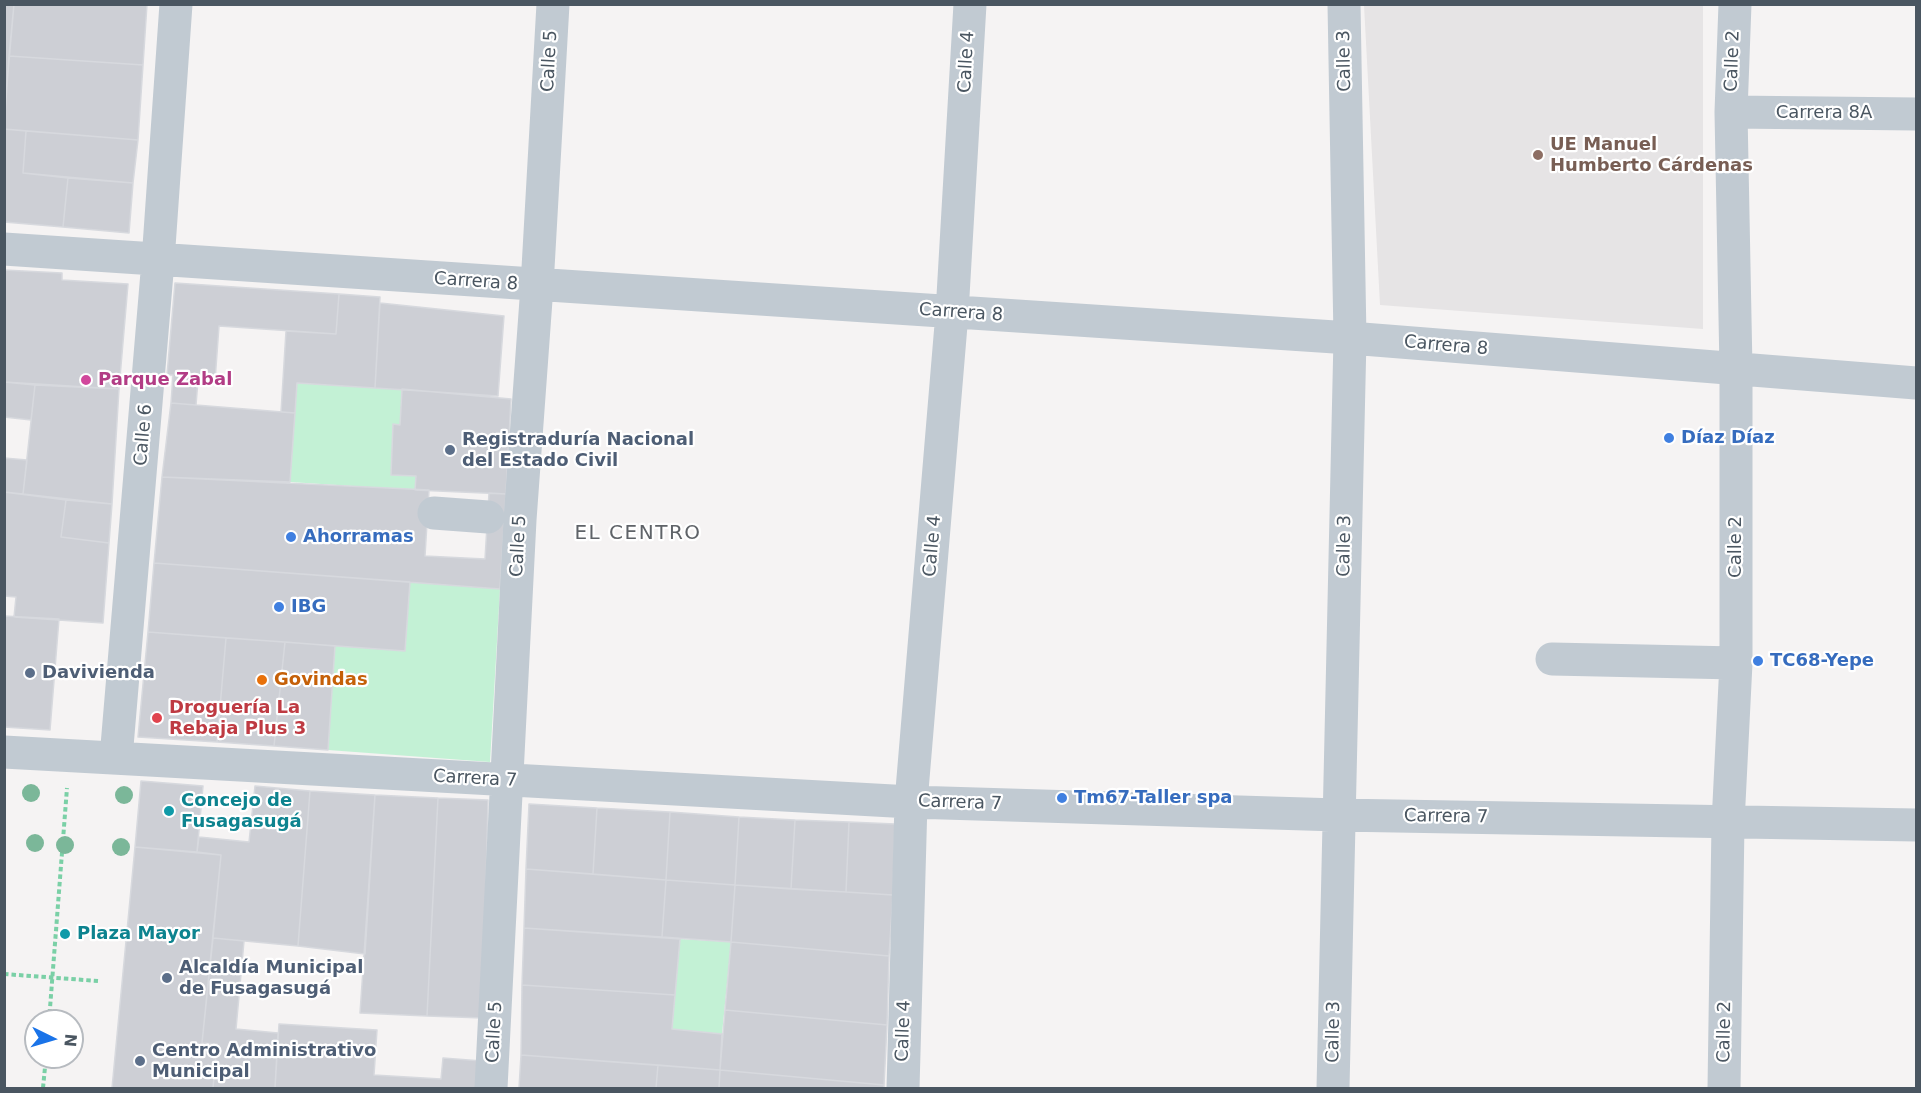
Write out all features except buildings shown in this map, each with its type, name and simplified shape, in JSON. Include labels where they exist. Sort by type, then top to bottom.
[{"type":"street","name":"Calle 6","points":[[116,758],[158,261],[176,4]]},
{"type":"street","name":"Calle 5","points":[[491,1089],[509,781],[504,519],[537,286],[553,4]]},
{"type":"street","name":"Calle 4","points":[[903,1089],[911,802],[952,312],[970,4]]},
{"type":"street","name":"Calle 3","points":[[1333,1089],[1350,338],[1344,4]]},
{"type":"street","name":"Calle 2","points":[[1724,1089],[1728,823],[1736,663],[1736,369],[1731,112],[1735,4]]},
{"type":"street","name":"Carrera 8A","points":[[1731,112],[1917,114]]},
{"type":"street","name":"Carrera 8","points":[[4,249],[158,261],[1350,338],[1917,383]]},
{"type":"street","points":[[434,513],[504,519]]},
{"type":"street","points":[[1552,660],[1736,663]]},
{"type":"street","name":"Carrera 7","points":[[4,752],[911,802],[1338,815],[1917,825]]},
{"type":"path","points":[[50,1009],[70,756]]},
{"type":"path","points":[[4,974],[98,981]]},
{"type":"path","points":[[43,1089],[45,1069]]},
{"type":"shaded area","name":"UE Manuel Humberto Cárdenas","points":[[1364,5],[1703,5],[1703,329],[1380,305]]},
{"type":"green space","points":[[297,383],[402,389],[400,425],[393,425],[391,475],[416,476],[415,490],[290,482]]},
{"type":"green space","points":[[410,582],[500,589],[490,762],[328,750],[335,646]]},
{"type":"green space","points":[[680,939],[731,942],[722,1034],[672,1029]]},
{"type":"place","name":"UE Manuel Humberto Cárdenas","points":[[1538,155]]},
{"type":"place","name":"Parque Zabal","points":[[86,380]]},
{"type":"place","name":"Díaz Díaz","points":[[1669,438]]},
{"type":"place","name":"Registraduría Nacional del Estado Civil","points":[[450,450]]},
{"type":"place","name":"Ahorramas","points":[[291,537]]},
{"type":"place","name":"IBG","points":[[279,607]]},
{"type":"place","name":"TC68-Yepe","points":[[1758,661]]},
{"type":"place","name":"Davivienda","points":[[30,673]]},
{"type":"place","name":"Govindas","points":[[262,680]]},
{"type":"place","name":"Droguería La Rebaja Plus 3","points":[[157,718]]},
{"type":"place","name":"Tm67-Taller spa","points":[[1062,798]]},
{"type":"place","name":"Concejo de Fusagasugá","points":[[169,811]]},
{"type":"place","name":"Plaza Mayor","points":[[65,934]]},
{"type":"place","name":"Alcaldía Municipal de Fusagasugá","points":[[167,978]]},
{"type":"place","name":"Centro Administrativo Municipal","points":[[140,1061]]},
{"type":"district","name":"EL CENTRO","points":[[638,534]]}]
